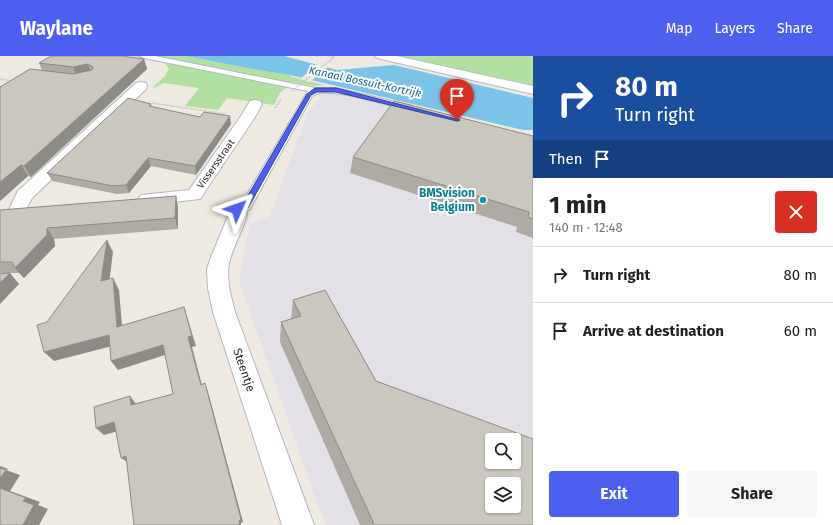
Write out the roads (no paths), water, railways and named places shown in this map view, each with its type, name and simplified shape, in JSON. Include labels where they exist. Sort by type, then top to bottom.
[{"type":"street","points":[[381,56],[533,90]]},
{"type":"street","points":[[0,210],[26,208],[24,195],[141,86]]},
{"type":"street","name":"Vissersstraat","points":[[133,200],[194,195],[248,118],[255,104]]},
{"type":"street","name":"Steentje","points":[[238,212],[220,263],[218,276],[219,292],[224,312],[298,525]]},
{"type":"lane","points":[[144,56],[315,90],[336,90],[419,110]]},
{"type":"lane","points":[[238,212],[246,206],[309,94],[315,90]]},
{"type":"water","name":"Kanaal Bossuit-Kortrijk","points":[[186,56],[284,56],[337,70],[394,65],[533,98],[533,130],[523,130],[290,75]]},
{"type":"place","name":"BMSvision Belgium","points":[[483,200]]}]
